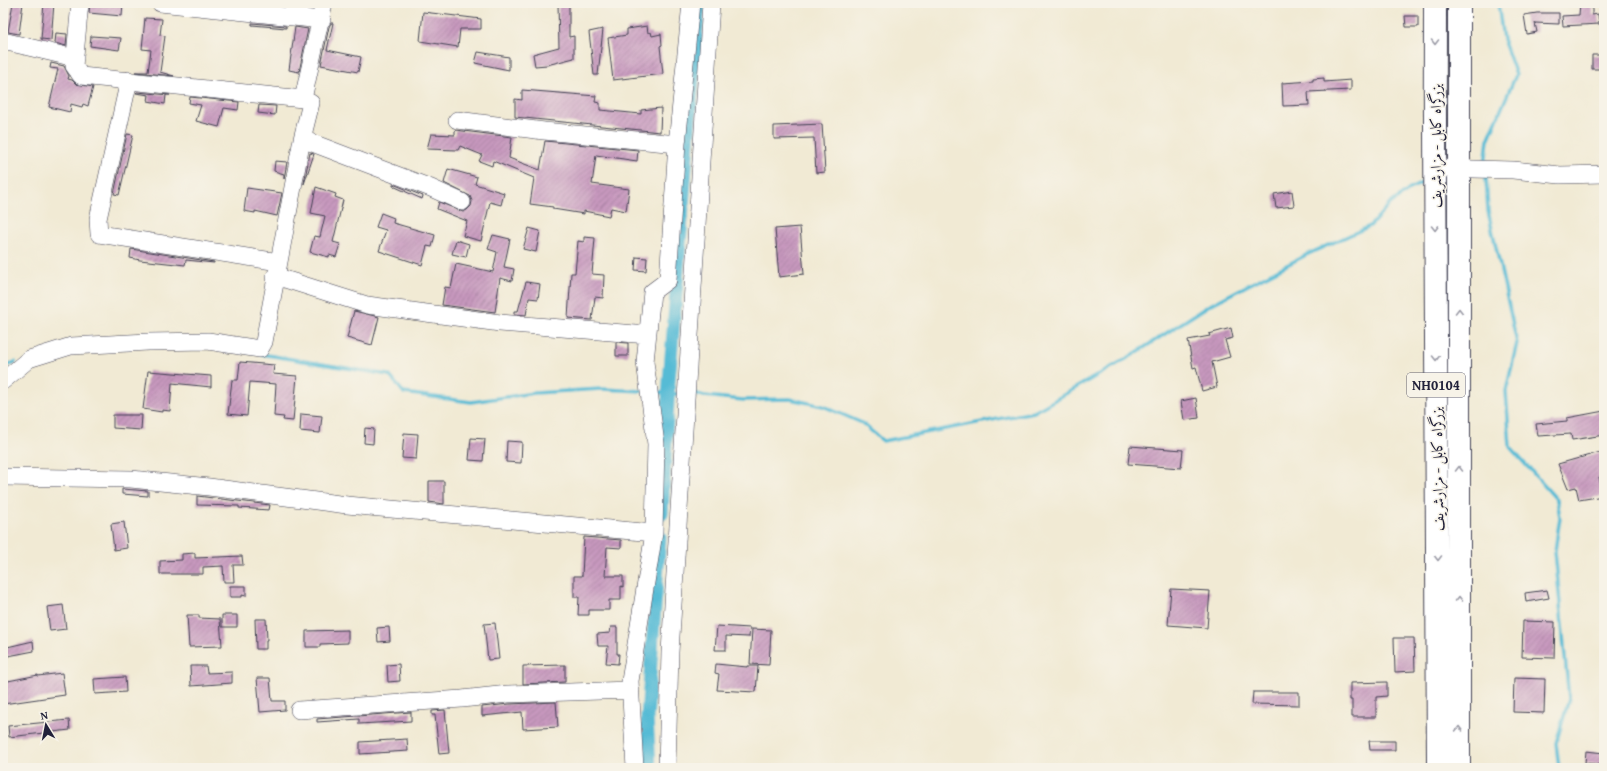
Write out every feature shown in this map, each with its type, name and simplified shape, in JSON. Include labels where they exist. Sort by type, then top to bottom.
[{"type":"highway","name":"بزرگراه کابل - مزارشریف","points":[[1435,3],[1434,168],[1438,540],[1438,768]]},
{"type":"highway","name":"بزرگراه کابل - مزارشریف","points":[[1459,3],[1459,768]]},
{"type":"street","points":[[3,381],[29,359],[70,346],[208,341],[260,349],[264,342],[302,138],[311,103],[303,99],[81,76],[74,66],[80,3]]},
{"type":"street","points":[[160,3],[322,20]]},
{"type":"street","points":[[303,99],[322,20],[324,3]]},
{"type":"street","points":[[635,768],[630,681],[654,533],[656,444],[645,362],[652,292],[668,280],[677,144],[691,3]]},
{"type":"street","points":[[666,768],[670,652],[711,3]]},
{"type":"street","points":[[3,41],[75,58]]},
{"type":"street","points":[[129,80],[98,219],[99,234],[277,269],[367,305],[500,324],[648,335]]},
{"type":"street","points":[[457,120],[544,131],[677,144]]},
{"type":"street","points":[[302,138],[431,188],[462,202]]},
{"type":"street","points":[[1434,168],[1512,170],[1560,175],[1604,174]]},
{"type":"street","points":[[3,477],[131,479],[209,487],[347,505],[654,533]]},
{"type":"street","points":[[299,710],[462,699],[508,694],[631,690]]},
{"type":"building","points":[[13,3],[23,3],[19,34],[8,32]]},
{"type":"building","points":[[44,3],[54,3],[51,40],[41,39]]},
{"type":"building","points":[[90,3],[123,3],[122,16],[89,13]]},
{"type":"building","points":[[558,3],[569,3],[569,37],[574,36],[574,58],[547,65],[535,66],[533,54],[559,47]]},
{"type":"building","points":[[1580,3],[1592,4],[1592,15],[1598,14],[1599,24],[1563,26],[1562,16],[1579,15]]},
{"type":"building","points":[[423,12],[481,19],[481,29],[460,29],[458,47],[420,41]]},
{"type":"building","points":[[1537,13],[1559,13],[1559,24],[1535,23],[1537,32],[1527,34],[1524,15]]},
{"type":"building","points":[[1405,16],[1418,16],[1418,27],[1406,27]]},
{"type":"building","points":[[145,18],[162,19],[160,35],[165,36],[160,72],[174,76],[135,72],[148,72],[151,50],[142,49]]},
{"type":"building","points":[[252,23],[286,26],[286,28],[252,25]]},
{"type":"building","points":[[331,23],[333,23],[327,50],[361,57],[358,72],[321,65]]},
{"type":"building","points":[[647,26],[648,33],[651,32],[652,36],[661,34],[662,45],[660,46],[663,74],[613,80],[608,38],[627,35],[627,29]]},
{"type":"building","points":[[295,27],[308,29],[299,72],[289,70]]},
{"type":"building","points":[[603,29],[598,75],[594,75],[589,32]]},
{"type":"building","points":[[56,33],[67,34],[66,46],[55,43]]},
{"type":"building","points":[[91,36],[121,38],[119,50],[90,46]]},
{"type":"building","points":[[478,52],[509,57],[509,70],[475,63]]},
{"type":"building","points":[[1592,55],[1604,55],[1604,65],[1602,65],[1602,69],[1592,69]]},
{"type":"building","points":[[51,63],[64,66],[69,76],[68,79],[72,80],[76,84],[93,87],[88,106],[83,104],[82,107],[71,104],[70,112],[49,107],[58,69],[50,68]]},
{"type":"building","points":[[1324,78],[1324,82],[1351,80],[1351,90],[1308,92],[1309,105],[1283,106],[1282,83],[1313,81],[1313,79]]},
{"type":"building","points":[[522,90],[596,96],[595,102],[600,103],[600,110],[641,114],[641,110],[661,108],[660,132],[515,117],[515,99],[522,100]]},
{"type":"building","points":[[136,93],[170,95],[166,95],[165,104],[148,101],[149,95]]},
{"type":"building","points":[[190,97],[239,102],[238,110],[224,108],[219,127],[196,121],[201,105],[189,103]]},
{"type":"building","points":[[259,105],[276,106],[275,115],[258,113]]},
{"type":"building","points":[[822,124],[825,172],[816,173],[814,138],[774,139],[774,126]]},
{"type":"building","points":[[455,130],[512,137],[509,158],[540,170],[545,141],[638,150],[637,161],[596,155],[592,184],[629,189],[626,211],[611,208],[609,216],[584,211],[584,214],[553,209],[553,207],[530,204],[534,178],[493,161],[492,166],[479,161],[482,155],[460,146],[458,150],[427,149],[431,134],[455,135]]},
{"type":"building","points":[[127,134],[133,135],[119,195],[114,194]]},
{"type":"building","points":[[310,153],[314,154],[304,184],[304,183]]},
{"type":"building","points":[[275,161],[287,162],[284,179],[284,174],[274,171]]},
{"type":"building","points":[[448,169],[477,177],[475,184],[504,193],[501,205],[490,202],[481,241],[463,236],[467,221],[437,209],[439,202],[463,212],[471,206],[472,201],[470,196],[444,183]]},
{"type":"building","points":[[393,184],[423,196],[422,199],[393,186]]},
{"type":"building","points":[[316,187],[336,194],[335,197],[343,200],[333,242],[340,244],[336,257],[329,255],[329,257],[310,252],[314,236],[320,237],[325,216],[311,213]]},
{"type":"building","points":[[247,188],[282,193],[277,216],[255,211],[255,213],[244,211]]},
{"type":"building","points":[[1292,191],[1294,206],[1276,208],[1274,194]]},
{"type":"building","points":[[381,213],[394,218],[393,223],[435,235],[432,247],[427,246],[422,265],[379,251],[386,230],[376,227]]},
{"type":"building","points":[[800,227],[804,274],[779,277],[775,229]]},
{"type":"building","points":[[529,228],[540,231],[536,252],[523,249]]},
{"type":"building","points":[[493,235],[510,239],[504,267],[514,269],[512,281],[500,278],[495,312],[442,305],[445,287],[451,288],[456,264],[493,272],[497,252],[488,249]]},
{"type":"building","points":[[584,237],[595,238],[592,274],[604,275],[603,298],[595,297],[592,320],[568,318],[571,273],[575,273],[578,241],[584,242]]},
{"type":"building","points":[[456,240],[469,244],[466,257],[452,254]]},
{"type":"building","points":[[131,249],[214,263],[186,260],[185,265],[140,260],[130,258]]},
{"type":"building","points":[[636,257],[647,258],[646,271],[635,270]]},
{"type":"building","points":[[526,282],[540,284],[538,299],[529,298],[526,315],[514,314],[514,311],[518,311]]},
{"type":"building","points":[[354,311],[379,317],[372,345],[347,338]]},
{"type":"building","points":[[1231,328],[1233,338],[1225,340],[1230,357],[1212,362],[1217,387],[1202,391],[1196,367],[1193,368],[1188,340],[1210,336],[1209,334]]},
{"type":"building","points":[[616,342],[628,343],[628,356],[616,356]]},
{"type":"building","points":[[240,362],[274,365],[273,374],[297,376],[293,421],[283,420],[284,417],[274,416],[276,384],[250,382],[247,416],[228,414],[232,380],[238,380]]},
{"type":"building","points":[[148,371],[211,376],[211,387],[172,383],[170,411],[162,410],[162,412],[143,409]]},
{"type":"building","points":[[1196,398],[1199,418],[1184,420],[1181,401]]},
{"type":"building","points":[[1604,411],[1604,435],[1572,440],[1571,434],[1538,436],[1536,424],[1567,421],[1567,418]]},
{"type":"building","points":[[301,414],[322,416],[320,433],[300,431]]},
{"type":"building","points":[[113,415],[142,415],[141,430],[113,428]]},
{"type":"building","points":[[365,428],[374,429],[373,444],[364,443]]},
{"type":"building","points":[[404,433],[418,434],[416,459],[402,458]]},
{"type":"building","points":[[471,438],[485,439],[483,461],[469,460]]},
{"type":"building","points":[[507,441],[522,442],[521,463],[506,462]]},
{"type":"building","points":[[1130,446],[1183,450],[1181,468],[1128,464]]},
{"type":"building","points":[[1604,451],[1604,476],[1599,477],[1603,496],[1579,500],[1576,487],[1568,489],[1558,464]]},
{"type":"building","points":[[429,481],[444,481],[444,504],[429,502]]},
{"type":"building","points":[[122,489],[148,491],[148,496],[122,494]]},
{"type":"building","points":[[197,496],[270,505],[269,510],[239,508],[239,506],[197,505]]},
{"type":"building","points":[[124,522],[127,548],[114,550],[111,524]]},
{"type":"building","points":[[584,537],[621,540],[621,548],[607,547],[605,576],[623,576],[623,587],[621,586],[621,600],[609,600],[609,610],[589,610],[589,615],[578,615],[579,597],[574,597],[574,576],[582,576]]},
{"type":"building","points":[[195,553],[195,558],[242,556],[243,565],[233,565],[234,582],[224,582],[223,566],[203,567],[203,574],[160,574],[160,561],[182,560],[182,554]]},
{"type":"building","points":[[230,586],[246,586],[246,596],[242,595],[242,597],[230,597]]},
{"type":"building","points":[[1171,589],[1210,591],[1207,628],[1168,625]]},
{"type":"building","points":[[1547,590],[1549,598],[1526,602],[1525,593]]},
{"type":"building","points":[[63,605],[66,629],[50,631],[47,607]]},
{"type":"building","points":[[187,615],[199,615],[199,618],[220,619],[222,646],[189,647]]},
{"type":"building","points":[[222,615],[237,615],[237,627],[222,627]]},
{"type":"building","points":[[255,619],[266,619],[266,649],[256,649]]},
{"type":"building","points":[[1523,621],[1555,622],[1554,658],[1522,657]]},
{"type":"building","points":[[495,623],[499,659],[488,660],[484,624]]},
{"type":"building","points":[[717,626],[750,628],[749,637],[726,636],[726,650],[715,650]]},
{"type":"building","points":[[389,627],[390,641],[378,642],[377,628]]},
{"type":"building","points":[[611,627],[617,627],[617,654],[619,654],[618,664],[606,663],[608,646],[598,646],[597,634],[610,633]]},
{"type":"building","points":[[752,629],[771,630],[769,665],[750,664]]},
{"type":"building","points":[[348,630],[348,643],[320,644],[320,647],[306,647],[306,631]]},
{"type":"building","points":[[1394,638],[1414,638],[1415,671],[1395,672]]},
{"type":"building","points":[[33,641],[34,651],[3,657],[3,648]]},
{"type":"building","points":[[399,664],[400,681],[388,682],[387,665]]},
{"type":"building","points":[[716,664],[747,667],[758,666],[756,692],[717,690],[719,674],[715,673]]},
{"type":"building","points":[[565,665],[565,682],[523,684],[523,666]]},
{"type":"building","points":[[190,666],[206,666],[207,673],[232,672],[232,683],[191,686]]},
{"type":"building","points":[[62,673],[65,695],[3,704],[3,682],[38,675]]},
{"type":"building","points":[[125,677],[126,692],[95,694],[94,679]]},
{"type":"building","points":[[257,678],[270,678],[272,701],[285,701],[285,710],[260,712]]},
{"type":"building","points":[[1514,678],[1545,679],[1544,713],[1513,712]]},
{"type":"building","points":[[1387,682],[1387,696],[1376,697],[1376,717],[1352,717],[1350,683]]},
{"type":"building","points":[[1253,692],[1299,692],[1299,705],[1252,704]]},
{"type":"building","points":[[556,702],[558,727],[523,729],[522,712],[482,716],[482,707]]},
{"type":"building","points":[[445,710],[449,753],[439,754],[435,715],[432,715],[432,711]]},
{"type":"building","points":[[411,712],[411,721],[359,724],[359,719],[317,722],[317,719]]},
{"type":"building","points":[[69,720],[70,730],[9,737],[8,726]]},
{"type":"building","points":[[407,739],[408,751],[360,754],[360,742]]},
{"type":"building","points":[[1369,741],[1395,741],[1395,750],[1370,750]]},
{"type":"building","points":[[1586,751],[1604,753],[1604,765],[1585,763]]},
{"type":"waterway","points":[[662,514],[669,382],[699,3]]},
{"type":"waterway","points":[[1485,164],[1488,140],[1516,75],[1503,39],[1498,3]]},
{"type":"waterway","points":[[1486,177],[1488,211],[1517,343],[1506,391],[1510,447],[1557,500],[1560,517],[1555,551],[1569,699],[1556,743],[1559,768]]},
{"type":"waterway","points":[[691,392],[704,396],[743,400],[790,399],[823,406],[862,423],[883,441],[1034,412],[1131,356],[1208,306],[1306,255],[1370,226],[1390,204],[1410,189],[1424,182]]},
{"type":"waterway","points":[[261,354],[389,375],[404,393],[471,402],[534,393],[602,389],[643,391]]},
{"type":"waterway","points":[[3,367],[15,362]]},
{"type":"waterway","points":[[653,392],[681,393]]},
{"type":"waterway","points":[[650,768],[647,718],[660,537]]}]
